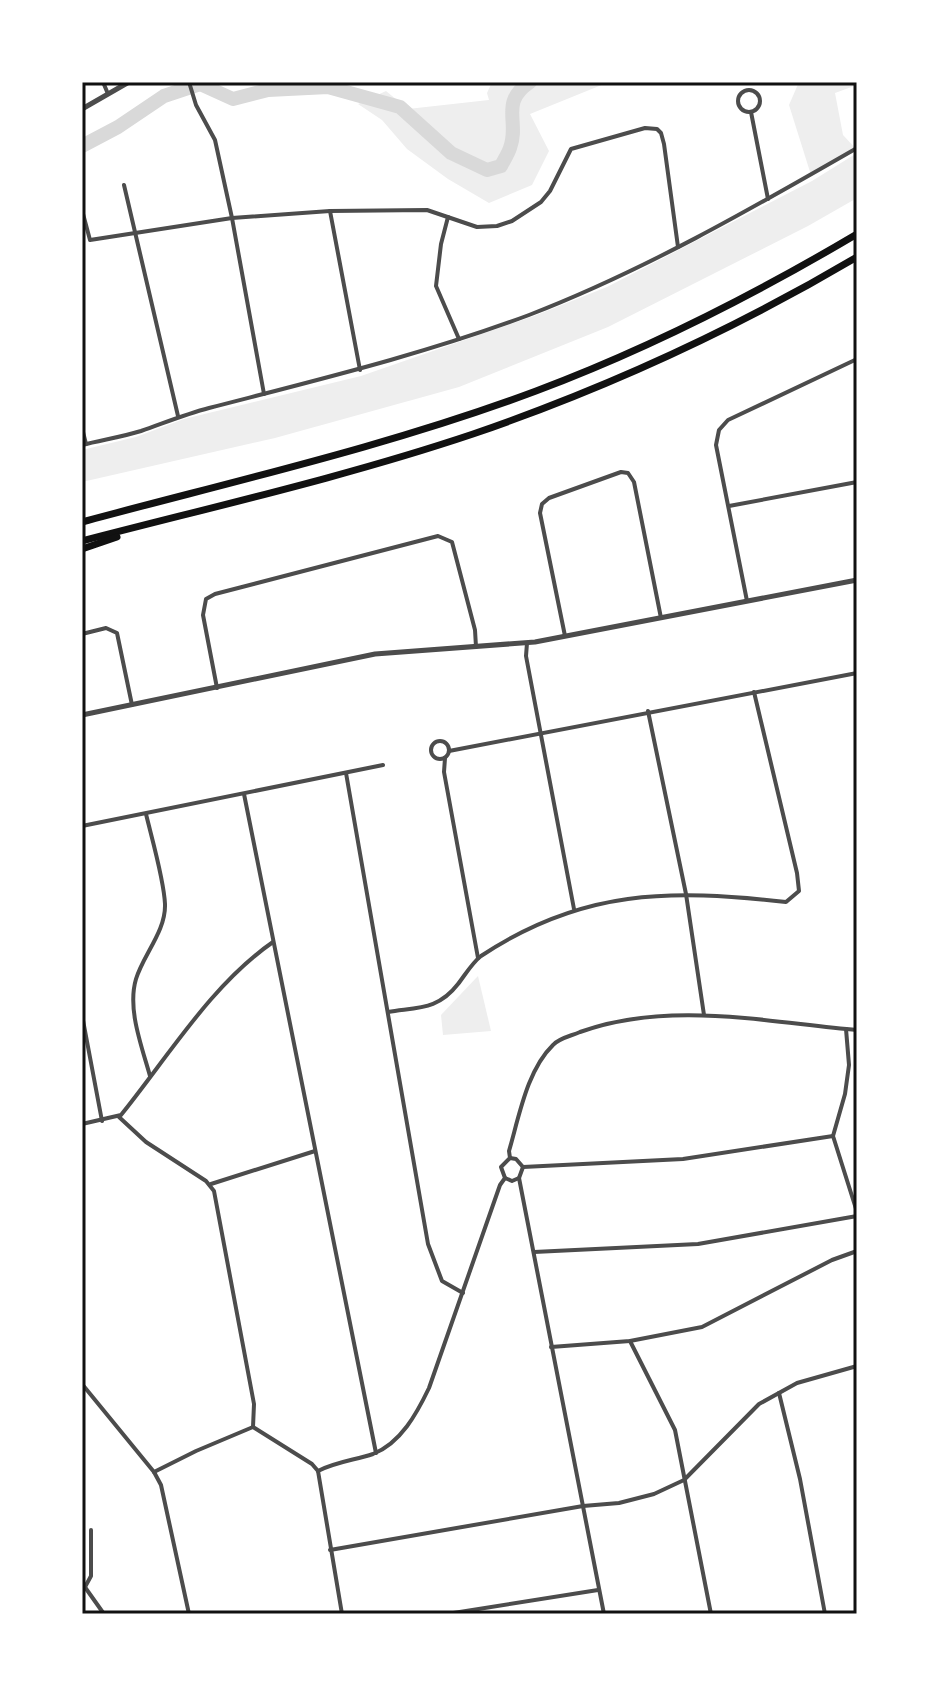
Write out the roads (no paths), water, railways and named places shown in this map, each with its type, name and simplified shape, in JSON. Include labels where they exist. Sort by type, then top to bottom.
[{"type":"highway","points":[[82,522],[388,440],[535,391],[620,357],[704,318],[857,234]]},
{"type":"highway","points":[[82,541],[399,457],[550,406],[709,337],[857,257]]},
{"type":"highway","points":[[82,549],[172,518]]},
{"type":"street","points":[[103,82],[108,94]]},
{"type":"street","points":[[82,109],[129,82]]},
{"type":"street","points":[[189,82],[214,137],[264,394]]},
{"type":"street","points":[[746,90],[757,92],[760,98],[758,109],[751,112],[744,111],[738,102],[740,94],[746,90]]},
{"type":"street","points":[[751,112],[768,199]]},
{"type":"street","points":[[82,210],[90,240],[232,218],[330,211],[417,209],[477,227],[497,226],[512,221],[541,202],[550,191],[571,149],[645,128],[657,129],[661,133],[678,247]]},
{"type":"street","points":[[82,428],[84,444],[140,431],[178,416],[360,370],[530,314],[678,247],[857,148]]},
{"type":"street","points":[[124,185],[178,416]]},
{"type":"street","points":[[330,211],[360,370]]},
{"type":"street","points":[[448,217],[436,286],[459,339]]},
{"type":"street","points":[[747,601],[716,445],[719,430],[728,420],[857,359]]},
{"type":"street","points":[[565,636],[540,513],[542,504],[549,498],[621,472],[628,473],[634,482],[661,618]]},
{"type":"street","points":[[729,506],[857,482]]},
{"type":"street","points":[[217,688],[203,615],[206,599],[215,594],[438,536],[452,542],[475,630],[476,647]]},
{"type":"street","points":[[82,715],[375,654],[527,643],[857,580]]},
{"type":"street","points":[[82,634],[106,628],[117,633],[132,705]]},
{"type":"street","points":[[527,643],[526,656],[543,732],[574,909]]},
{"type":"street","points":[[478,958],[444,772],[449,751],[857,673]]},
{"type":"street","points":[[388,1012],[436,1005],[448,997],[478,958],[537,925],[574,909],[624,898],[686,894],[786,902],[799,891],[754,692]]},
{"type":"street","points":[[648,711],[686,894],[704,1015]]},
{"type":"street","points":[[445,758],[433,756],[431,746],[436,741],[443,741],[449,751]]},
{"type":"street","points":[[82,826],[383,765]]},
{"type":"street","points":[[346,773],[431,1253],[442,1281],[463,1293]]},
{"type":"street","points":[[244,794],[376,1453]]},
{"type":"street","points":[[146,814],[165,906],[136,979],[133,998],[150,1076]]},
{"type":"street","points":[[82,1124],[119,1117],[199,1015],[257,953],[273,942]]},
{"type":"street","points":[[82,1015],[102,1121]]},
{"type":"street","points":[[510,1158],[509,1151],[533,1077],[555,1041],[616,1021],[670,1015],[791,1021],[857,1030]]},
{"type":"street","points":[[534,1252],[698,1244],[857,1214],[833,1136],[845,1094],[849,1065],[846,1029]]},
{"type":"street","points":[[119,1117],[146,1142],[210,1185],[215,1194],[254,1404],[253,1427]]},
{"type":"street","points":[[523,1167],[683,1159],[833,1136]]},
{"type":"street","points":[[210,1185],[315,1151]]},
{"type":"street","points":[[510,1158],[516,1159],[523,1167]]},
{"type":"street","points":[[510,1158],[501,1167],[505,1178],[512,1181],[519,1178]]},
{"type":"street","points":[[523,1167],[519,1178],[604,1614]]},
{"type":"street","points":[[318,1471],[376,1453],[415,1417],[429,1388],[505,1178]]},
{"type":"street","points":[[551,1347],[630,1341],[702,1327],[832,1260],[857,1251]]},
{"type":"street","points":[[630,1341],[675,1430],[711,1614]]},
{"type":"street","points":[[330,1550],[583,1506],[619,1503],[654,1494],[684,1480],[759,1404],[797,1383],[857,1366]]},
{"type":"street","points":[[82,1384],[154,1472],[165,1495],[189,1614]]},
{"type":"street","points":[[779,1393],[800,1479],[825,1614]]},
{"type":"street","points":[[253,1427],[312,1464],[318,1471],[342,1614]]},
{"type":"street","points":[[154,1472],[253,1427]]},
{"type":"street","points":[[91,1530],[91,1576],[84,1585],[104,1614]]},
{"type":"street","points":[[447,1614],[599,1590]]},
{"type":"waterway","points":[[82,146],[118,127],[164,96],[200,84],[233,99],[268,90],[328,87],[400,107],[451,153],[487,170],[501,166],[508,152],[515,97],[530,82]]}]
